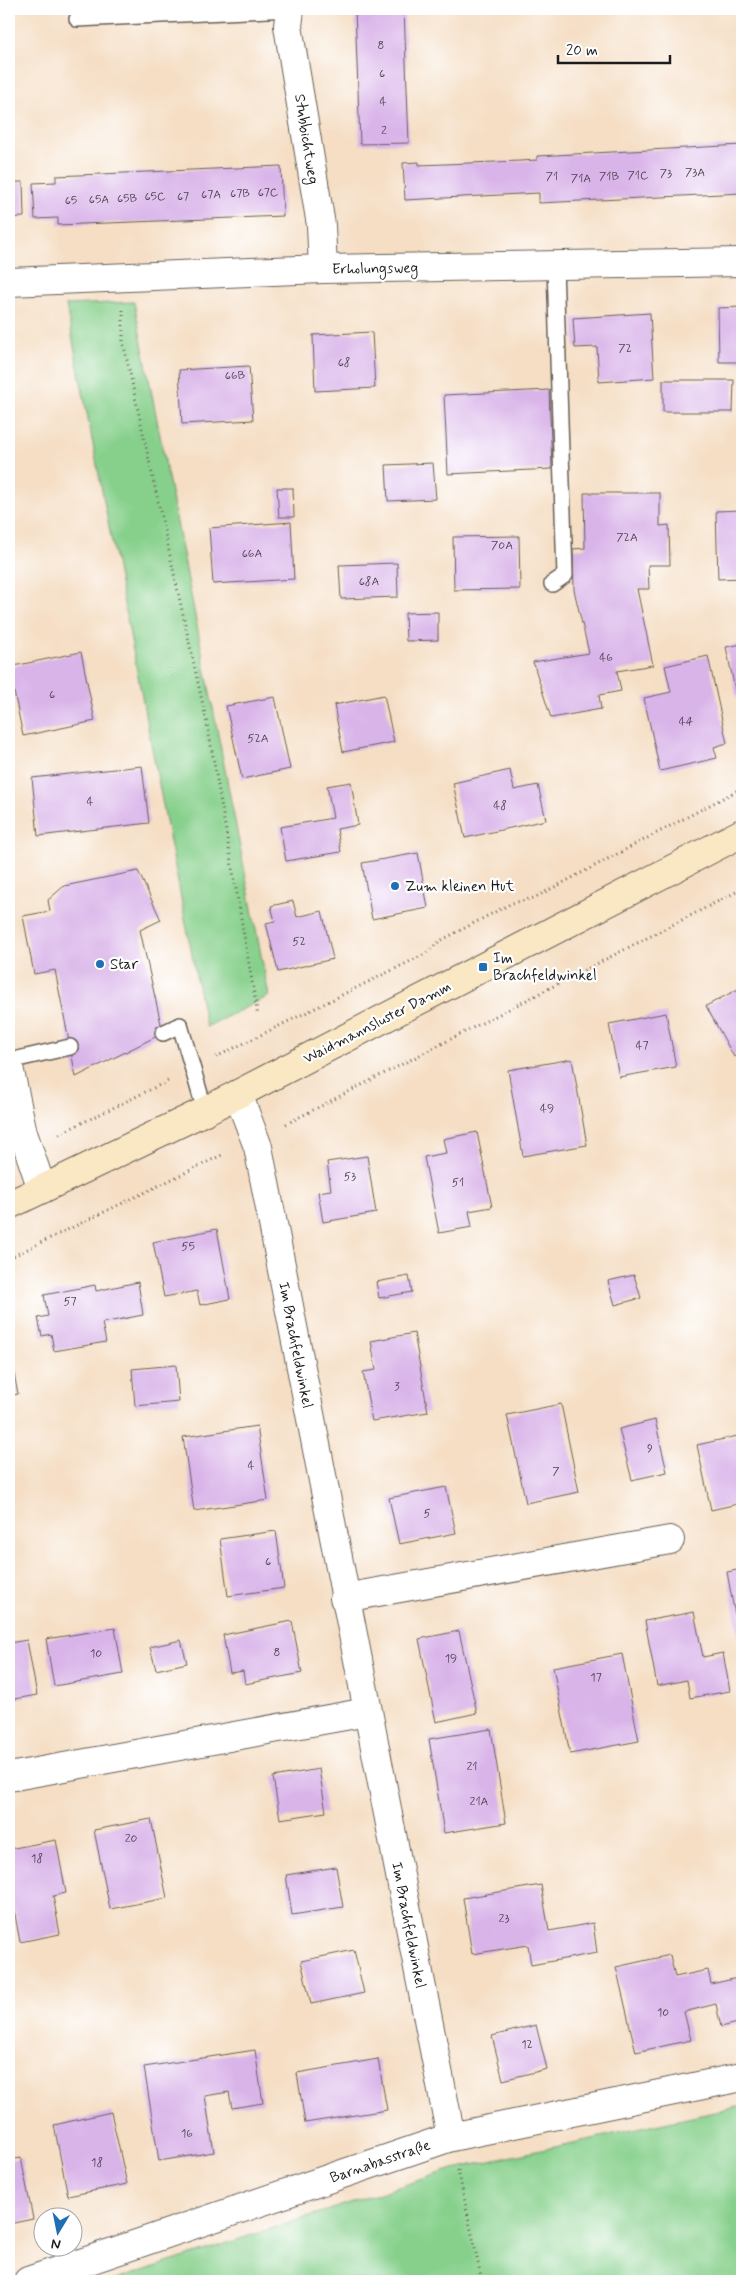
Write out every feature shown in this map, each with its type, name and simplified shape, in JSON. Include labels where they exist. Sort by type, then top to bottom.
[{"type":"main road","name":"Waidmannsluster Damm","points":[[9,1205],[205,1111],[742,833]]},
{"type":"street","name":"Stubbichtweg","points":[[290,9],[288,26],[321,225],[323,269]]},
{"type":"street","name":"Erholungsweg","points":[[9,282],[323,269],[742,262]]},
{"type":"street","points":[[9,1067],[23,1133],[42,1189]]},
{"type":"street","name":"Im Brachfeldwinkel","points":[[238,1094],[255,1139],[451,2137]]},
{"type":"street","points":[[344,1598],[670,1540]]},
{"type":"street","points":[[9,1777],[367,1712]]},
{"type":"street","name":"Barnabasstraße","points":[[28,2281],[451,2137],[742,2077]]},
{"type":"lane","points":[[78,19],[290,9]]},
{"type":"lane","points":[[552,584],[565,575],[555,266]]},
{"type":"lane","points":[[163,1033],[180,1025],[205,1111]]},
{"type":"lane","points":[[9,1061],[70,1046]]},
{"type":"path","points":[[123,278],[123,342],[208,728],[258,1016]]},
{"type":"path","points":[[28,1149],[392,971],[425,954],[440,941],[512,903],[534,898],[742,788]]},
{"type":"path","points":[[9,1258],[255,1139],[742,889]]},
{"type":"path","points":[[451,2137],[482,2281]]},
{"type":"green space","points":[[134,302],[269,996],[206,1027],[66,305]]},
{"type":"green space","points":[[742,2106],[742,2281],[112,2281],[450,2170]]},
{"type":"building","points":[[355,9],[404,9],[409,143],[360,144]]},
{"type":"building","points":[[742,145],[742,193],[539,203],[539,193],[405,200],[403,163],[419,162],[419,165],[520,161],[537,160],[537,156]]},
{"type":"building","points":[[281,166],[283,216],[58,225],[58,218],[35,219],[33,183],[56,182],[56,176]]},
{"type":"building","points":[[9,182],[23,182],[24,217],[9,218]]},
{"type":"building","points":[[742,307],[742,362],[719,362],[718,308]]},
{"type":"building","points":[[650,313],[654,378],[599,382],[597,347],[575,348],[573,318]]},
{"type":"building","points":[[372,332],[375,388],[315,391],[313,335]]},
{"type":"building","points":[[249,366],[253,420],[182,424],[179,370]]},
{"type":"building","points":[[663,380],[734,380],[733,412],[663,412]]},
{"type":"building","points":[[549,390],[552,469],[448,474],[444,395]]},
{"type":"building","points":[[433,463],[436,499],[388,501],[386,465]]},
{"type":"building","points":[[277,488],[293,488],[294,517],[279,517]]},
{"type":"building","points":[[584,493],[660,493],[660,526],[669,525],[670,565],[648,565],[649,589],[637,589],[653,665],[617,671],[621,691],[599,695],[601,709],[551,718],[533,662],[589,653],[574,590],[573,549],[585,548]]},
{"type":"building","points":[[742,510],[742,578],[718,579],[716,511]]},
{"type":"building","points":[[291,522],[294,579],[213,584],[209,528]]},
{"type":"building","points":[[519,536],[520,589],[454,590],[453,537]]},
{"type":"building","points":[[397,563],[398,597],[341,599],[339,565]]},
{"type":"building","points":[[438,612],[438,640],[406,641],[405,613]]},
{"type":"building","points":[[742,644],[742,698],[737,699],[726,647]]},
{"type":"building","points":[[81,652],[95,721],[23,736],[9,667]]},
{"type":"building","points":[[708,656],[727,743],[714,747],[717,758],[660,771],[644,698],[671,692],[665,666]]},
{"type":"building","points":[[384,695],[394,742],[343,752],[334,705]]},
{"type":"building","points":[[275,697],[290,769],[242,779],[226,706]]},
{"type":"building","points":[[142,766],[149,823],[38,836],[32,778]]},
{"type":"building","points":[[510,770],[514,790],[538,785],[546,820],[465,838],[453,783]]},
{"type":"building","points":[[351,782],[358,825],[337,829],[341,852],[286,861],[280,827],[333,818],[327,786]]},
{"type":"building","name":"Zum kleinen Hut","points":[[418,853],[428,908],[372,919],[362,863]]},
{"type":"building","points":[[138,871],[161,920],[140,930],[163,1033],[76,1077],[55,970],[34,974],[23,916],[50,911],[48,900],[64,886]]},
{"type":"building","points":[[293,901],[297,917],[322,911],[333,959],[278,972],[266,923],[275,921],[271,906]]},
{"type":"building","points":[[742,987],[742,1052],[734,1057],[706,1006]]},
{"type":"building","points":[[666,1013],[676,1067],[619,1077],[609,1024]]},
{"type":"building","points":[[572,1059],[587,1145],[523,1156],[508,1070]]},
{"type":"building","points":[[477,1132],[492,1207],[469,1211],[472,1227],[439,1233],[424,1157],[446,1153],[443,1139]]},
{"type":"building","points":[[367,1156],[376,1213],[323,1222],[318,1192],[331,1190],[327,1162]]},
{"type":"building","points":[[217,1229],[230,1299],[200,1305],[197,1291],[164,1297],[153,1242]]},
{"type":"building","points":[[634,1275],[641,1298],[615,1305],[608,1281]]},
{"type":"building","points":[[409,1276],[412,1292],[379,1298],[376,1282]]},
{"type":"building","points":[[138,1282],[143,1315],[102,1323],[106,1342],[54,1351],[51,1334],[42,1336],[38,1318],[48,1316],[44,1295],[95,1285],[96,1291]]},
{"type":"building","points":[[414,1333],[428,1412],[372,1421],[363,1372],[376,1370],[371,1341]]},
{"type":"building","points":[[9,1348],[18,1394],[9,1396]]},
{"type":"building","points":[[176,1365],[179,1402],[135,1406],[132,1369]]},
{"type":"building","points":[[561,1404],[579,1492],[526,1503],[507,1415]]},
{"type":"building","points":[[655,1420],[667,1472],[632,1480],[619,1429]]},
{"type":"building","points":[[257,1426],[268,1500],[194,1511],[183,1437]]},
{"type":"building","points":[[742,1435],[742,1503],[711,1510],[697,1445]]},
{"type":"building","points":[[446,1487],[456,1533],[399,1544],[389,1498]]},
{"type":"building","points":[[276,1531],[284,1588],[228,1596],[220,1539]]},
{"type":"building","points":[[742,1569],[742,1636],[739,1637],[727,1572]]},
{"type":"building","points":[[694,1612],[703,1657],[723,1653],[730,1691],[690,1698],[687,1680],[657,1686],[645,1621]]},
{"type":"building","points":[[292,1621],[302,1673],[245,1684],[243,1671],[230,1673],[223,1635]]},
{"type":"building","points":[[115,1628],[123,1674],[54,1686],[46,1639]]},
{"type":"building","points":[[459,1631],[477,1713],[436,1722],[419,1639]]},
{"type":"building","points":[[27,1640],[37,1695],[9,1700],[9,1643]]},
{"type":"building","points":[[181,1640],[187,1663],[156,1670],[150,1647]]},
{"type":"building","points":[[622,1654],[639,1741],[570,1754],[553,1667]]},
{"type":"building","points":[[491,1729],[506,1823],[444,1833],[429,1739]]},
{"type":"building","points":[[319,1769],[326,1812],[280,1819],[273,1777]]},
{"type":"building","points":[[151,1819],[167,1898],[110,1909],[94,1830]]},
{"type":"building","points":[[56,1840],[66,1893],[53,1896],[60,1934],[20,1942],[9,1882],[9,1849]]},
{"type":"building","points":[[336,1867],[343,1907],[292,1915],[286,1875]]},
{"type":"building","points":[[541,1885],[549,1931],[593,1923],[597,1953],[531,1965],[528,1945],[472,1954],[463,1898]]},
{"type":"building","points":[[354,1950],[364,1993],[311,2004],[301,1961]]},
{"type":"building","points":[[670,1955],[675,1977],[708,1970],[711,1984],[742,1977],[742,2022],[721,2027],[716,2004],[684,2012],[691,2040],[636,2052],[616,1967]]},
{"type":"building","points":[[536,2025],[547,2069],[503,2080],[492,2036]]},
{"type":"building","points":[[255,2050],[263,2103],[232,2108],[229,2092],[205,2096],[214,2152],[159,2161],[144,2067]]},
{"type":"building","points":[[378,2059],[387,2110],[305,2123],[297,2073]]},
{"type":"building","points":[[111,2112],[127,2184],[68,2196],[54,2125]]},
{"type":"building","points":[[21,2158],[32,2219],[9,2224],[9,2160]]},
{"type":"place","name":"Zum kleinen Hut","points":[[395,886]]},
{"type":"place","name":"Star","points":[[100,964]]},
{"type":"place","name":"Im Brachfeldwinkel","points":[[483,967]]}]
